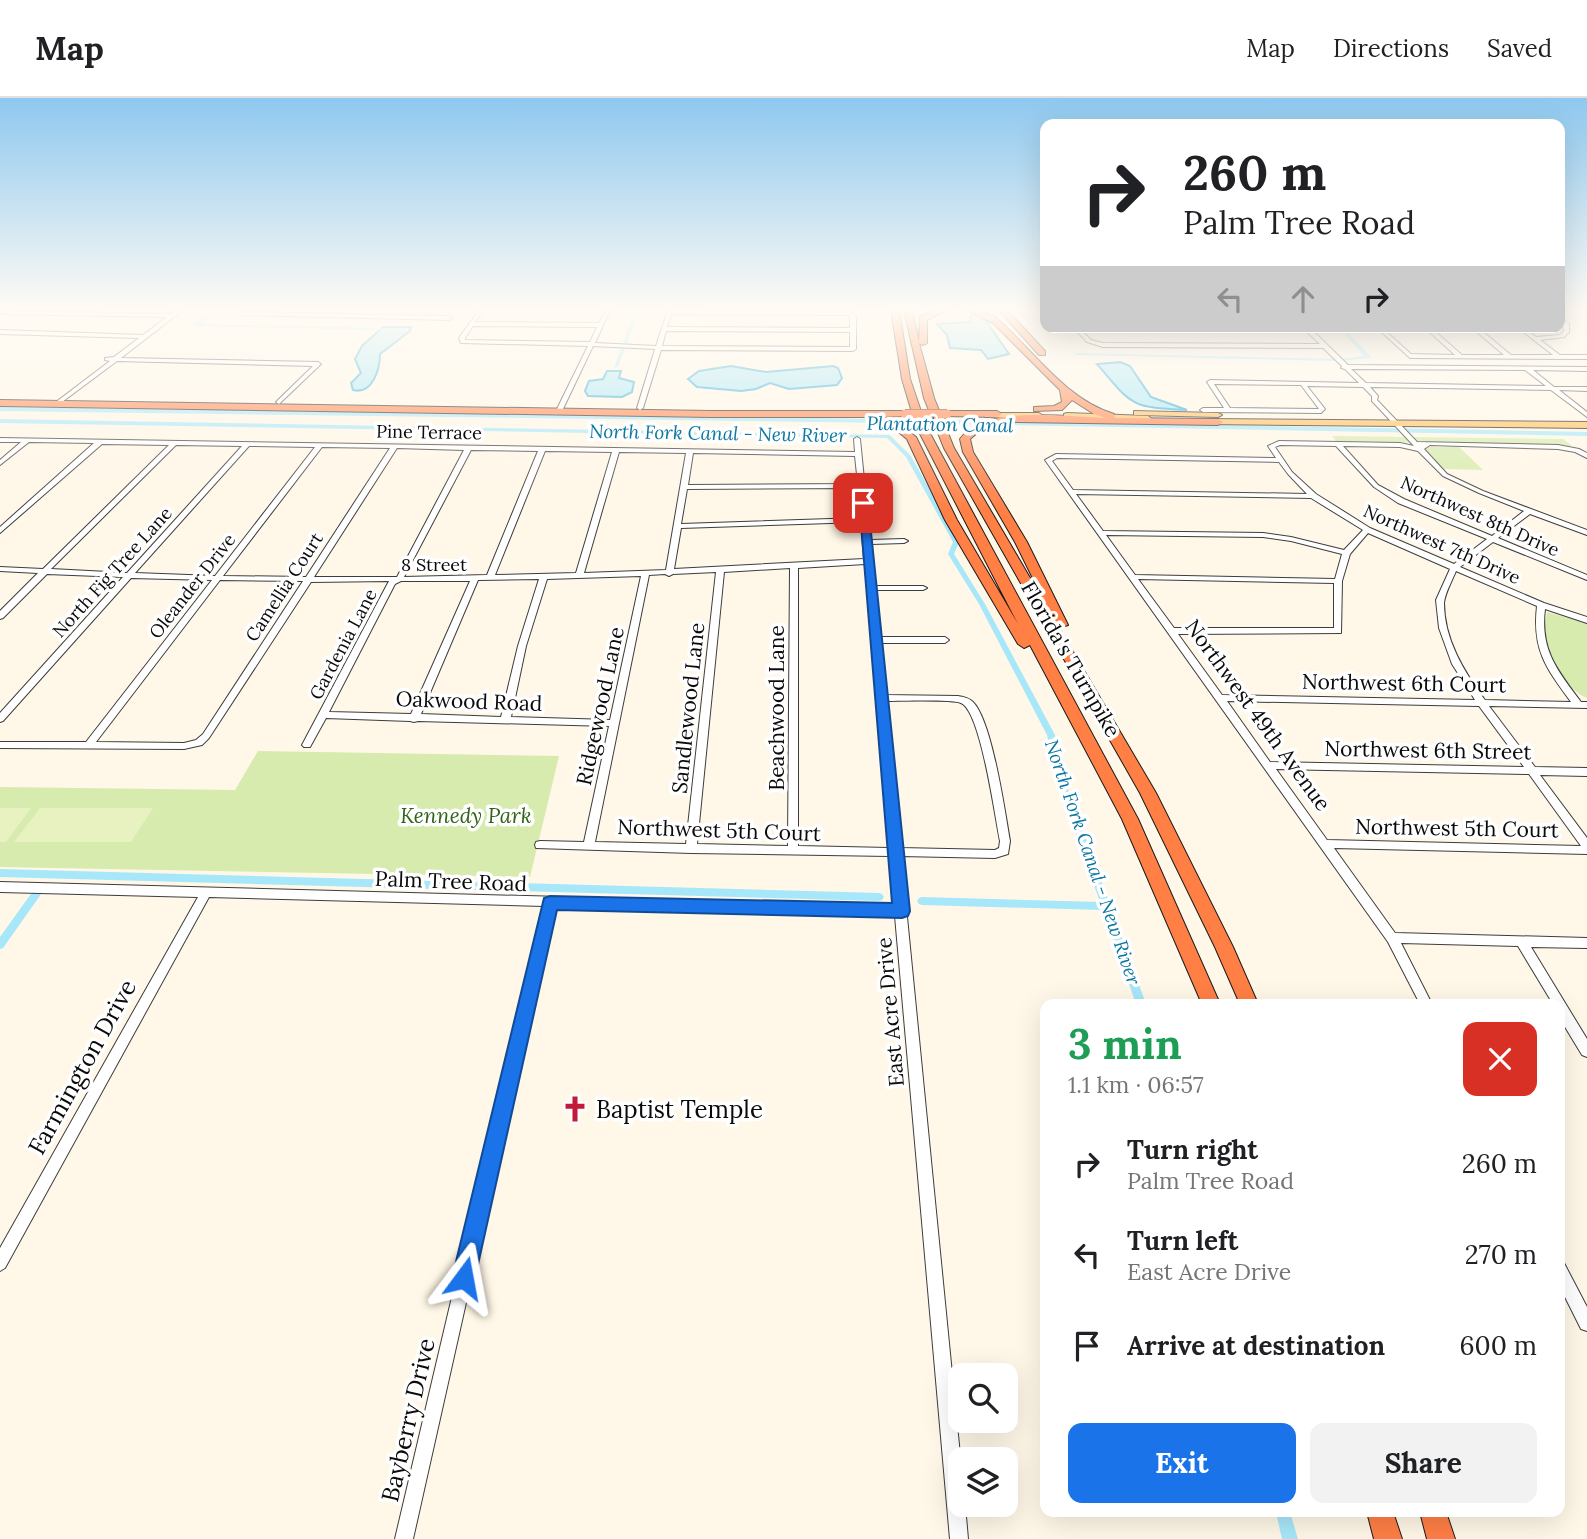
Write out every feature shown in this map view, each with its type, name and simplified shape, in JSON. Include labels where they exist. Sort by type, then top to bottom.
[{"type":"highway","name":"Florida's Turnpike","points":[[923,377],[936,421],[969,485],[1064,645],[1147,793],[1224,947],[1247,999]]},
{"type":"highway","points":[[926,392],[930,386],[928,377]]},
{"type":"highway","points":[[1052,377],[1064,390],[1094,411],[1126,418]]},
{"type":"highway","points":[[1066,377],[1093,405],[1094,411]]},
{"type":"highway","name":"Florida's Turnpike","points":[[906,379],[920,421],[999,576],[1130,819],[1209,999]]},
{"type":"highway","points":[[0,401],[340,403],[641,411],[1054,410],[1069,400],[1064,390]]},
{"type":"highway","points":[[1084,395],[1113,408],[1192,415]]},
{"type":"highway","points":[[57,401],[186,406],[284,404],[389,409],[561,408]]},
{"type":"highway","points":[[389,409],[427,405]]},
{"type":"highway","points":[[641,411],[720,417],[872,418],[904,429],[911,437],[951,520],[1084,752],[1104,769]]},
{"type":"highway","points":[[946,411],[988,415],[1084,414],[1094,411]]},
{"type":"highway","points":[[1064,645],[1062,624],[1045,589],[1015,530],[968,452],[965,439],[969,432],[982,424],[1012,419],[1217,422]]},
{"type":"highway","points":[[1381,1517],[1388,1539]]},
{"type":"highway","points":[[1434,1517],[1441,1539]]},
{"type":"main road","points":[[1054,410],[1396,424]]},
{"type":"main road","points":[[988,415],[1217,422],[1587,424]]},
{"type":"street","points":[[57,401],[85,377]]},
{"type":"street","points":[[57,401],[90,377]]},
{"type":"street","points":[[284,404],[305,383],[307,377]]},
{"type":"street","points":[[561,408],[575,377]]},
{"type":"street","points":[[641,411],[651,377]]},
{"type":"street","points":[[1348,377],[1365,396],[1374,400],[1410,440],[1423,447],[1445,475],[1459,483],[1587,533]]},
{"type":"street","points":[[1356,377],[1375,396],[1374,400]]},
{"type":"street","points":[[1537,377],[1587,415]]},
{"type":"street","points":[[1229,411],[1210,382],[1587,389]]},
{"type":"street","points":[[1203,410],[1321,411],[1304,385]]},
{"type":"street","name":"East Acre Drive","points":[[858,439],[959,1539]]},
{"type":"street","name":"Pine Terrace","points":[[0,440],[858,454]]},
{"type":"street","points":[[1400,445],[1410,440]]},
{"type":"street","points":[[0,463],[27,441]]},
{"type":"street","points":[[0,531],[100,442]]},
{"type":"street","points":[[0,616],[174,443]]},
{"type":"street","name":"North Fig Tree Lane","points":[[0,719],[247,444]]},
{"type":"street","points":[[1338,444],[1558,447],[1577,450],[1587,456]]},
{"type":"street","name":"Northwest 7th Drive","points":[[1338,444],[1272,446],[1280,460],[1313,496],[1367,530],[1541,605],[1587,620]]},
{"type":"street","name":"Northwest 8th Drive","points":[[1338,444],[1376,485],[1401,501],[1587,578]]},
{"type":"street","name":"Oleander Drive","points":[[88,746],[320,445]]},
{"type":"street","name":"Camellia Court","points":[[88,746],[184,746],[199,743],[394,448]]},
{"type":"street","name":"Gardenia Lane","points":[[307,745],[468,449]]},
{"type":"street","points":[[489,579],[542,450]]},
{"type":"street","points":[[579,576],[616,451]]},
{"type":"street","points":[[669,573],[690,452]]},
{"type":"street","name":"Northwest 49th Avenue","points":[[1280,460],[1048,460],[1392,938],[1423,999]]},
{"type":"street","points":[[684,487],[862,485]]},
{"type":"street","points":[[1071,492],[1313,496]]},
{"type":"street","points":[[1530,511],[1489,539],[1454,568],[1440,600],[1443,628],[1456,664],[1587,848]]},
{"type":"street","points":[[677,526],[864,520]]},
{"type":"street","points":[[1171,631],[1338,631],[1338,581],[1346,553],[1367,530]]},
{"type":"street","points":[[1099,533],[1263,535],[1346,553]]},
{"type":"street","points":[[867,541],[904,541]]},
{"type":"street","name":"8 Street","points":[[0,569],[129,577],[474,580],[719,571],[868,561]]},
{"type":"street","name":"Beachwood Lane","points":[[793,851],[794,566]]},
{"type":"street","name":"Sandlewood Lane","points":[[691,849],[719,571]]},
{"type":"street","name":"Ridgewood Lane","points":[[589,845],[645,574]]},
{"type":"street","points":[[505,721],[522,646],[543,578]]},
{"type":"street","points":[[1133,578],[1338,581]]},
{"type":"street","points":[[414,719],[474,580]]},
{"type":"street","points":[[872,588],[923,588]]},
{"type":"street","points":[[1541,605],[1538,639],[1546,659],[1583,704]]},
{"type":"street","points":[[877,640],[945,640]]},
{"type":"street","name":"Northwest 5th Court","points":[[540,845],[897,853],[995,854],[1004,851],[1005,841],[985,743],[974,709],[966,701],[882,698]]},
{"type":"street","name":"Northwest 6th Court","points":[[1221,698],[1583,704]]},
{"type":"street","name":"Oakwood Road","points":[[323,715],[615,723]]},
{"type":"street","points":[[0,745],[88,746]]},
{"type":"street","name":"Northwest 6th Street","points":[[1268,765],[1587,772]]},
{"type":"street","name":"Northwest 5th Court","points":[[1326,844],[1587,848]]},
{"type":"street","name":"Palm Tree Road","points":[[0,887],[902,911]]},
{"type":"street","name":"Farmington Drive","points":[[0,1263],[205,894]]},
{"type":"street","name":"Bayberry Drive","points":[[404,1539],[550,903]]},
{"type":"street","points":[[1392,938],[1587,943]]},
{"type":"street","points":[[1521,941],[1555,999]]},
{"type":"street","points":[[1565,1015],[1587,1051]]},
{"type":"street","points":[[1565,1280],[1587,1323]]},
{"type":"green space","points":[[1332,436],[1563,439],[1572,446],[1336,441]]},
{"type":"green space","points":[[1428,447],[1459,447],[1483,470],[1443,469],[1428,454],[1422,452]]},
{"type":"green space","points":[[1547,612],[1587,623],[1587,698],[1572,688],[1552,662],[1544,635]]},
{"type":"green space","name":"Kennedy Park","points":[[258,751],[559,756],[530,877],[0,867],[0,787],[235,790]]},
{"type":"green space","points":[[0,808],[31,808],[6,842],[0,842]]},
{"type":"green space","points":[[40,808],[153,808],[131,842],[14,842]]},
{"type":"water","points":[[357,377],[375,377],[366,388],[360,390],[353,390],[351,383]]},
{"type":"water","points":[[619,377],[634,382],[632,392],[622,397],[588,396],[585,391],[589,381]]},
{"type":"water","points":[[1108,377],[1138,377],[1151,397],[1187,410],[1143,405],[1134,402]]},
{"type":"water","points":[[842,378],[837,385],[789,389],[770,383],[741,391],[697,387],[688,379]]},
{"type":"waterway","name":"Plantation Canal","points":[[0,409],[1587,434]]},
{"type":"waterway","name":"North Fork Canal - New River","points":[[0,421],[888,436],[908,456],[956,542],[951,554],[982,604],[1051,735],[1063,786],[1106,906]]},
{"type":"waterway","points":[[0,873],[879,897]]},
{"type":"waterway","points":[[0,945],[36,894]]},
{"type":"waterway","points":[[922,901],[1106,906]]},
{"type":"waterway","name":"North Fork Canal - New River","points":[[1106,906],[1139,999]]},
{"type":"waterway","name":"North Fork Canal - New River","points":[[1284,1517],[1290,1539]]},
{"type":"place","name":"Baptist Temple","points":[[575,1109]]},
{"type":"route","points":[[464,1278],[550,903],[902,911],[863,503]]}]
